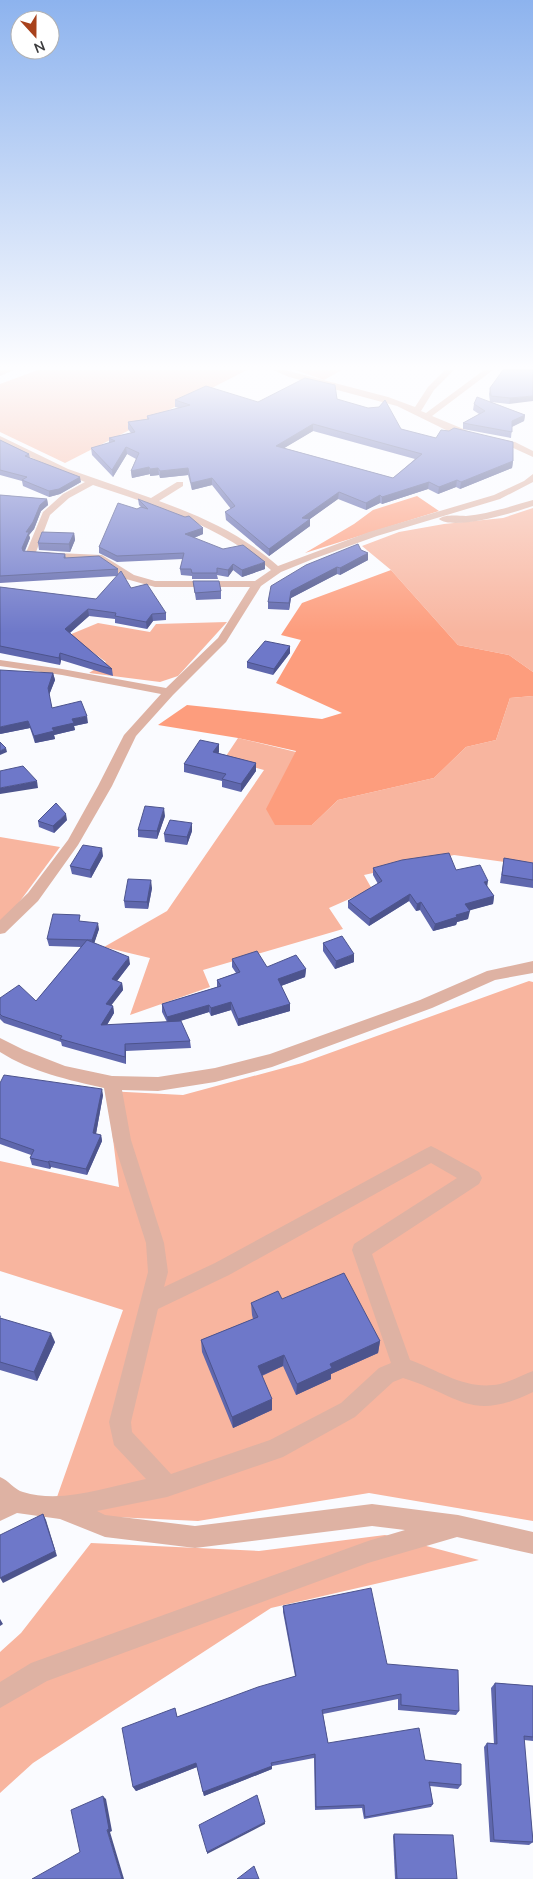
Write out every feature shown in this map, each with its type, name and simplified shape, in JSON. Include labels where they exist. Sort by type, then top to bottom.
[{"type":"street","points":[[39,458],[64,470],[214,526],[238,538],[267,559],[277,570]]},
{"type":"street","points":[[0,929],[33,897],[67,850],[105,786],[130,735],[169,692],[222,640],[257,584],[277,570],[373,534],[497,497],[527,483],[533,477]]},
{"type":"street","points":[[93,481],[66,496],[46,514],[30,555],[102,558],[130,577],[155,584],[257,584]]},
{"type":"street","points":[[151,502],[180,484]]},
{"type":"street","points":[[428,518],[450,520],[476,518],[507,512],[533,502]]},
{"type":"street","points":[[0,664],[62,672],[169,692]]},
{"type":"street","points":[[0,1044],[18,1056],[64,1072],[112,1083],[158,1084],[215,1075],[272,1060],[426,1004],[492,975],[533,967]]},
{"type":"street","points":[[112,1083],[122,1140],[155,1243],[158,1272],[120,1430],[122,1437],[167,1486]]},
{"type":"street","points":[[149,1304],[222,1269],[431,1154],[473,1178],[361,1250],[403,1368]]},
{"type":"street","points":[[60,1508],[167,1486],[275,1449],[348,1410],[386,1375],[403,1368],[472,1396],[509,1393],[533,1381]]},
{"type":"street","points":[[5,1500],[60,1508],[104,1526],[195,1537],[372,1514],[458,1526],[533,1544]]},
{"type":"street","points":[[0,1696],[40,1672],[124,1640],[368,1552],[458,1526]]},
{"type":"shaded area","points":[[54,458],[75,458],[65,463]]},
{"type":"shaded area","points":[[417,496],[439,511],[305,553],[354,524],[373,510]]},
{"type":"shaded area","points":[[533,508],[533,672],[509,655],[458,645],[391,570],[362,546],[399,532],[444,524],[503,518]]},
{"type":"shaded area","points":[[391,570],[458,645],[509,655],[533,672],[533,696],[510,698],[496,740],[466,747],[434,778],[338,800],[312,825],[275,825],[266,809],[296,751],[238,738],[158,725],[187,705],[322,719],[342,713],[276,683],[301,640],[281,635],[302,603]]},
{"type":"shaded area","points":[[227,622],[178,676],[160,682],[89,673],[106,662],[69,635],[98,623],[150,632],[156,624]]},
{"type":"shaded area","points":[[533,696],[533,866],[454,855],[364,875],[372,889],[329,908],[343,929],[203,970],[210,987],[130,1015],[150,958],[104,947],[167,911],[264,770],[224,759],[238,738],[296,752],[312,825],[338,800],[434,778],[466,747],[496,740],[510,698]]},
{"type":"shaded area","points":[[0,837],[60,847],[9,916],[0,923]]},
{"type":"shaded area","points":[[529,981],[533,982],[533,1521],[369,1493],[198,1521],[51,1514],[123,1310],[0,1271],[0,1161],[119,1187],[107,1091],[183,1095],[302,1063]]},
{"type":"shaded area","points":[[385,1535],[479,1560],[271,1608],[33,1763],[0,1793],[0,1652],[21,1633],[91,1543],[259,1551]]},
{"type":"building","points":[[0,458],[29,458],[80,477],[59,489],[49,491],[22,480],[27,477],[0,470]]},
{"type":"building","points":[[100,458],[119,458],[112,470]]},
{"type":"building","points":[[137,458],[319,458],[393,478],[418,458],[513,458],[513,461],[461,482],[457,480],[439,487],[429,482],[382,497],[380,495],[366,503],[339,492],[302,518],[310,519],[269,549],[225,512],[235,506],[212,478],[191,483],[188,468],[160,471],[158,468],[150,469],[149,467],[131,471]]},
{"type":"building","points":[[0,495],[47,499],[40,505],[33,522],[26,532],[29,532],[22,548],[23,551],[65,554],[64,558],[99,556],[118,569],[0,576]]},
{"type":"building","points":[[138,499],[185,517],[189,516],[203,528],[185,534],[223,549],[243,545],[265,562],[242,570],[233,564],[228,570],[217,568],[217,573],[192,573],[191,569],[180,569],[184,553],[117,556],[99,547],[118,503],[137,509],[141,507],[148,509]]},
{"type":"building","points":[[42,532],[74,533],[69,544],[38,543]]},
{"type":"building","points":[[358,544],[361,550],[368,553],[291,591],[289,603],[268,602],[271,586],[306,565]]},
{"type":"building","points":[[121,571],[131,588],[147,584],[166,613],[152,614],[146,622],[115,616],[116,613],[88,609],[65,629],[112,669],[60,653],[59,658],[0,646],[0,587],[96,599]]},
{"type":"building","points":[[193,581],[219,581],[221,591],[195,593]]},
{"type":"building","points":[[265,641],[290,646],[274,669],[247,662]]},
{"type":"building","points":[[0,670],[53,673],[48,688],[52,708],[81,701],[87,716],[72,719],[74,723],[52,728],[54,731],[34,736],[28,721],[0,727]]},
{"type":"building","points":[[200,740],[219,744],[213,752],[256,763],[241,784],[222,779],[226,774],[184,764]]},
{"type":"building","points":[[0,742],[6,748],[0,751]]},
{"type":"building","points":[[23,766],[37,781],[0,788],[0,771]]},
{"type":"building","points":[[56,803],[66,814],[53,826],[38,821]]},
{"type":"building","points":[[145,806],[164,808],[157,831],[138,830]]},
{"type":"building","points":[[170,820],[192,823],[187,837],[164,834]]},
{"type":"building","points":[[83,845],[102,848],[90,870],[70,866]]},
{"type":"building","points":[[449,853],[456,870],[480,865],[488,881],[484,882],[494,896],[465,904],[470,911],[435,924],[421,902],[417,904],[410,894],[370,919],[348,901],[382,881],[373,868],[402,860]]},
{"type":"building","points":[[504,858],[533,863],[533,880],[502,875]]},
{"type":"building","points":[[128,879],[151,880],[147,902],[124,901]]},
{"type":"building","points":[[53,914],[80,915],[79,921],[98,923],[92,940],[47,939]]},
{"type":"building","points":[[342,936],[354,954],[336,961],[323,943]]},
{"type":"building","points":[[87,940],[129,957],[112,979],[122,983],[106,1004],[113,1006],[101,1025],[181,1021],[190,1041],[125,1044],[125,1057],[60,1039],[62,1036],[0,1014],[0,998],[19,985],[36,1001]]},
{"type":"building","points":[[257,951],[267,967],[296,955],[306,969],[278,979],[290,1004],[238,1019],[231,1002],[211,1008],[209,1005],[167,1017],[162,1004],[221,986],[217,980],[240,972],[232,959]]},
{"type":"building","points":[[4,1075],[102,1089],[93,1133],[101,1135],[86,1169],[30,1158],[34,1150],[0,1138],[0,1083]]},
{"type":"building","points":[[344,1273],[380,1341],[330,1364],[332,1368],[297,1384],[284,1355],[258,1366],[272,1399],[232,1417],[201,1340],[258,1317],[251,1303],[278,1291],[282,1299]]},
{"type":"building","points":[[0,1318],[51,1333],[34,1372],[0,1362]]},
{"type":"building","points":[[43,1514],[55,1551],[0,1578],[0,1535]]},
{"type":"building","points":[[371,1588],[387,1664],[458,1670],[459,1711],[401,1705],[401,1694],[322,1710],[328,1743],[419,1728],[425,1760],[461,1764],[461,1785],[429,1782],[433,1804],[365,1817],[364,1805],[316,1807],[315,1754],[271,1763],[272,1766],[203,1792],[196,1763],[133,1787],[122,1728],[175,1708],[177,1717],[258,1687],[296,1676],[283,1606]]},
{"type":"building","points":[[495,1683],[533,1686],[533,1737],[524,1736],[533,1842],[494,1840],[487,1743],[497,1744]]},
{"type":"building","points":[[257,1795],[265,1822],[207,1852],[199,1825]]},
{"type":"building","points":[[103,1796],[109,1829],[107,1830],[122,1879],[32,1879],[80,1852],[71,1810]]},
{"type":"building","points":[[394,1834],[453,1835],[457,1879],[397,1879]]},
{"type":"building","points":[[254,1866],[259,1879],[237,1879]]}]
